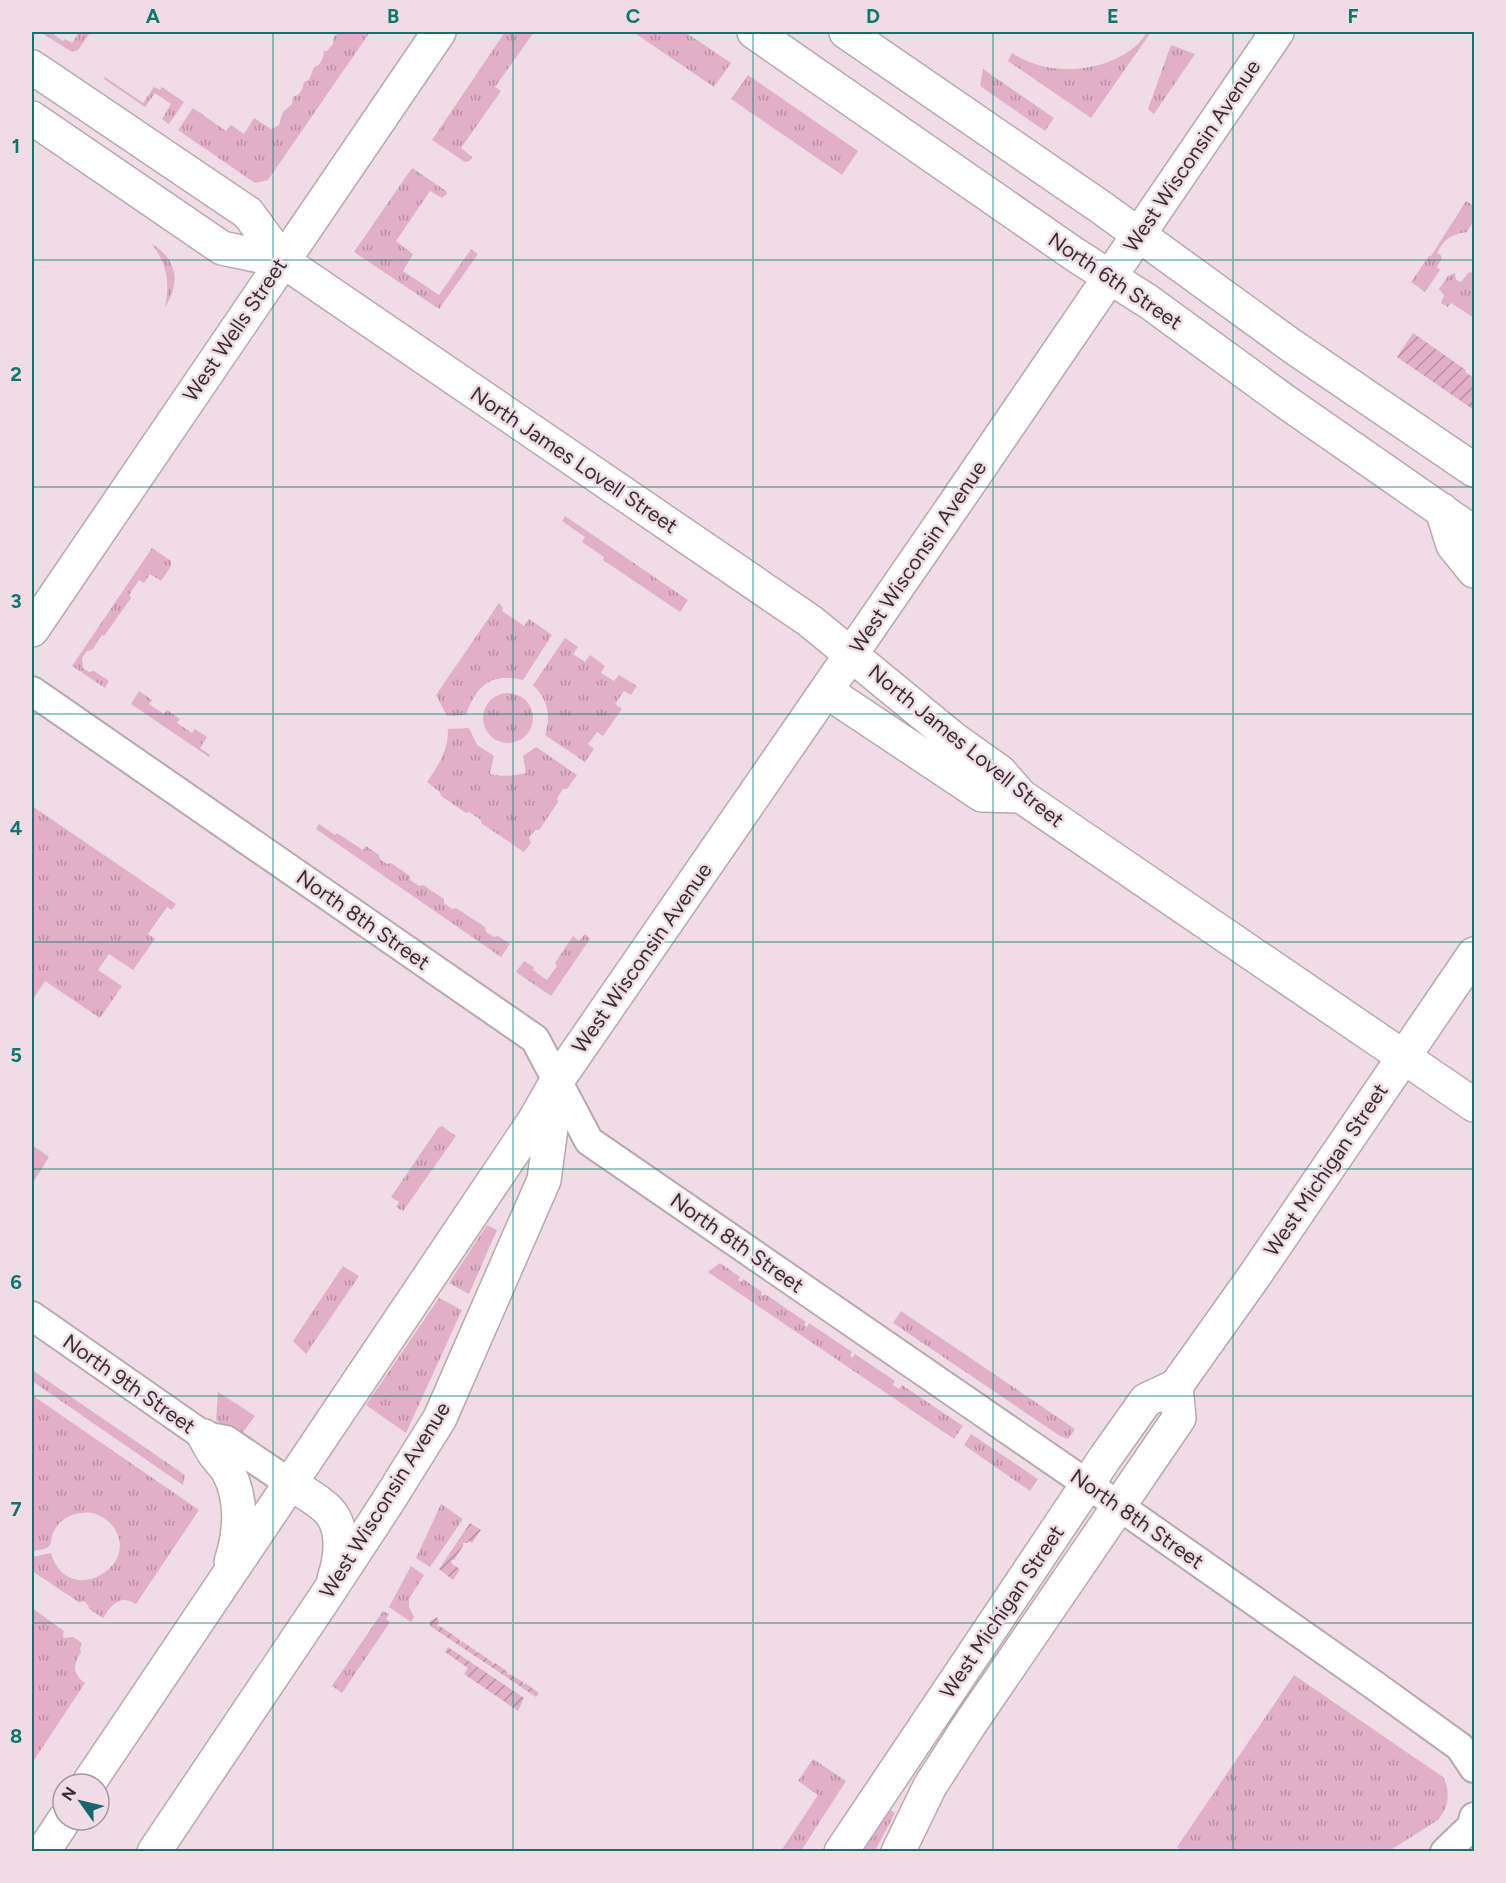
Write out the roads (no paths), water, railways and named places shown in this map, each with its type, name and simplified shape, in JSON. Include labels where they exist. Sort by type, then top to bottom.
[{"type":"main road","name":"West Wells Street","points":[[32,630],[439,32]]},
{"type":"main road","name":"North 6th Street","points":[[754,32],[1065,247],[1149,302],[1286,402],[1474,533]]},
{"type":"main road","name":"West Wisconsin Avenue","points":[[96,1772],[534,1121],[557,1081],[1277,32]]},
{"type":"main road","points":[[828,83],[852,35],[1139,234],[1292,346],[1474,470]]},
{"type":"main road","name":"North James Lovell Street","points":[[32,68],[248,213],[283,261],[800,615],[955,740],[1000,772],[1021,796],[1474,1105]]},
{"type":"main road","name":"North James Lovell Street","points":[[32,118],[222,248],[283,261]]},
{"type":"main road","points":[[1442,510],[1453,545],[1474,571]]},
{"type":"main road","points":[[826,691],[982,795],[1021,796]]},
{"type":"main road","name":"West Michigan Street","points":[[841,1851],[1146,1400],[1176,1386],[1474,954]]},
{"type":"main road","name":"West Wisconsin Avenue","points":[[154,1851],[324,1599],[434,1427],[459,1376],[544,1180],[557,1081]]},
{"type":"main road","name":"West Michigan Street","points":[[898,1851],[930,1786],[970,1724],[1179,1418],[1176,1386]]},
{"type":"main road","points":[[204,1436],[227,1470],[240,1509],[237,1540],[221,1587]]},
{"type":"main road","points":[[291,1484],[328,1511],[335,1520],[340,1556],[332,1584],[324,1599]]},
{"type":"main road","points":[[43,1851],[56,1832]]},
{"type":"street","name":"North 8th Street","points":[[32,691],[535,1039],[589,1141],[1119,1506],[1433,1727],[1460,1747],[1474,1768]]},
{"type":"street","name":"North 9th Street","points":[[32,1316],[204,1436],[226,1440],[291,1484]]},
{"type":"street","points":[[940,1704],[970,1724]]},
{"type":"street","points":[[1444,1851],[1452,1847],[1472,1826],[1474,1817]]}]
